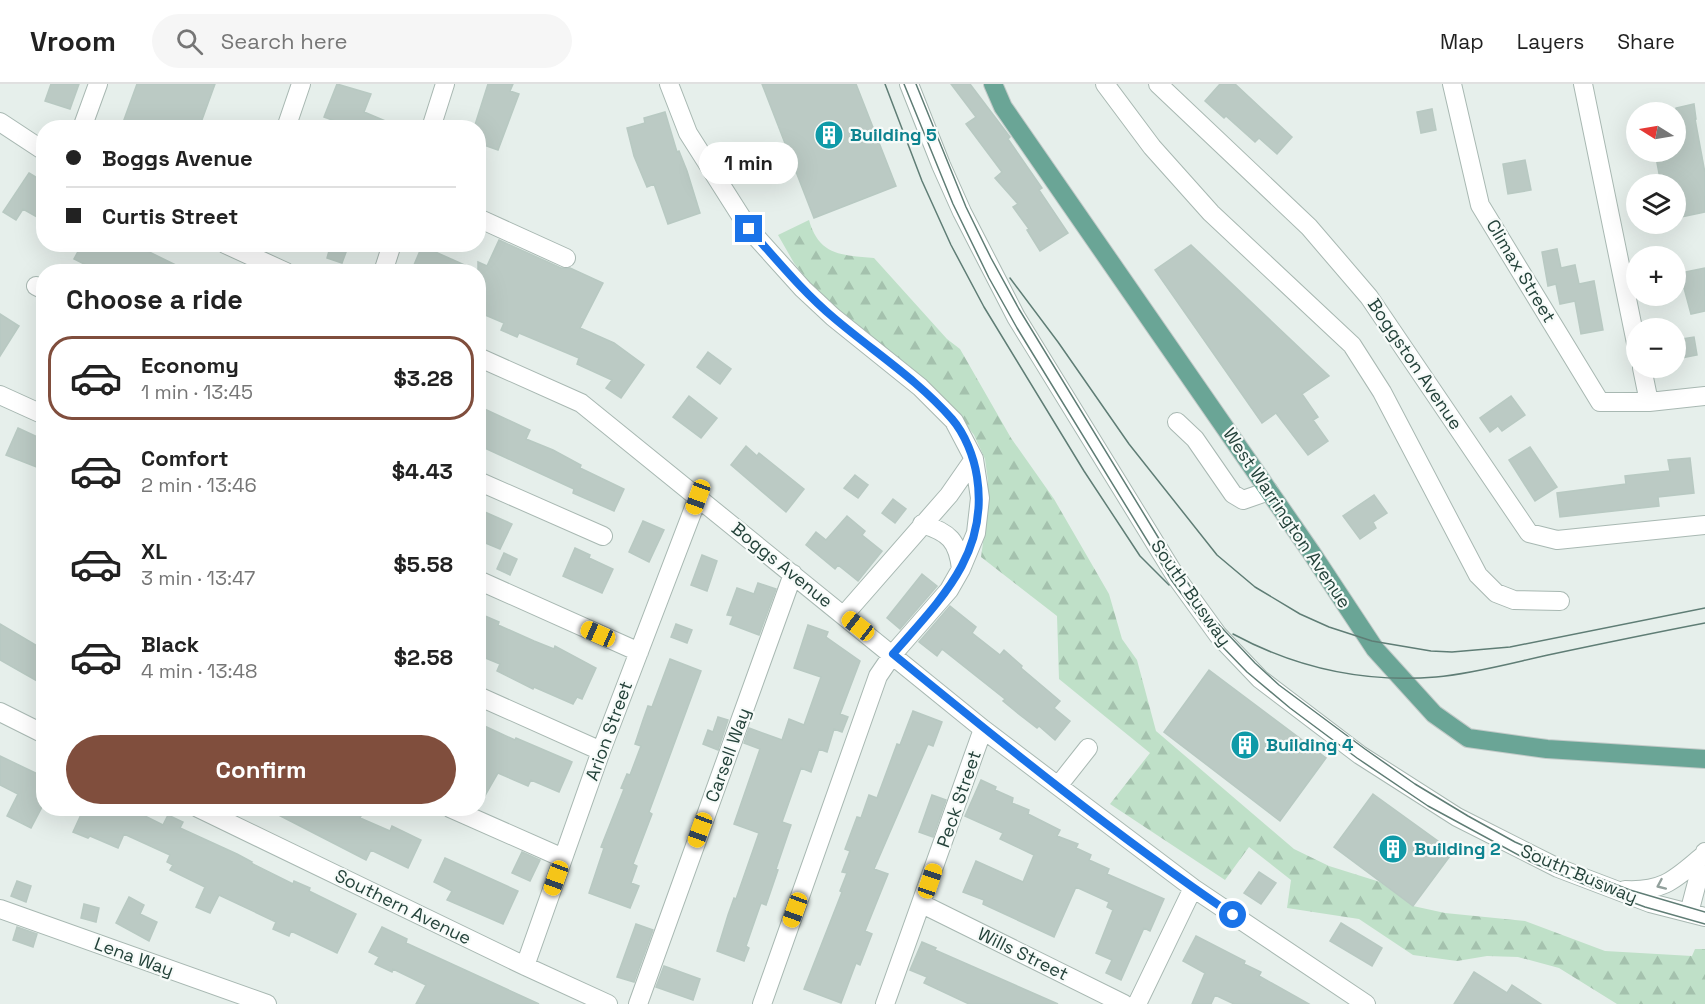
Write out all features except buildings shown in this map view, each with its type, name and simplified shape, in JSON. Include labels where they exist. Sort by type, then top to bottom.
[{"type":"main road","name":"West Warrington Avenue","points":[[993,84],[1004,107],[1375,649],[1434,714],[1468,738],[1547,749],[1705,759]]},
{"type":"street","points":[[85,120],[98,84]]},
{"type":"street","points":[[289,120],[302,84]]},
{"type":"street","points":[[434,120],[445,84]]},
{"type":"street","points":[[669,84],[688,133],[749,229],[803,289],[833,317],[920,387],[954,421],[974,459],[980,498],[976,533],[961,569],[949,590],[893,654],[878,676],[762,1004]]},
{"type":"street","name":"South Busway","points":[[909,84],[962,212],[1016,317],[1176,577],[1218,636],[1260,679],[1360,755],[1457,817],[1558,868],[1650,903],[1697,915]]},
{"type":"street","points":[[1105,84],[1152,147],[1211,213],[1352,345],[1382,392],[1478,574],[1496,593],[1514,600],[1560,601]]},
{"type":"street","name":"Boggston Avenue","points":[[1158,84],[1309,227],[1369,297],[1529,533],[1557,540],[1705,525]]},
{"type":"street","name":"Climax Street","points":[[1452,84],[1480,205],[1600,402],[1649,402]]},
{"type":"street","points":[[1583,84],[1631,318]]},
{"type":"street","points":[[0,122],[36,146]]},
{"type":"street","points":[[486,222],[566,258]]},
{"type":"street","points":[[249,252],[267,264]]},
{"type":"street","name":"Boggs Avenue","points":[[486,361],[581,403],[983,729],[1193,888],[1366,1004]]},
{"type":"street","points":[[1644,378],[1649,402],[1705,396]]},
{"type":"street","points":[[0,394],[36,411]]},
{"type":"street","points":[[1177,422],[1195,439],[1233,494],[1243,500],[1269,491]]},
{"type":"street","points":[[844,615],[949,495],[974,459]]},
{"type":"street","points":[[486,485],[603,536]]},
{"type":"street","name":"Arion Street","points":[[525,966],[601,751],[698,497]]},
{"type":"street","points":[[922,524],[949,535],[959,552],[961,569]]},
{"type":"street","name":"Carsell Way","points":[[638,1004],[793,574]]},
{"type":"street","points":[[486,583],[639,652]]},
{"type":"street","points":[[486,700],[601,751]]},
{"type":"street","points":[[0,712],[36,730]]},
{"type":"street","name":"Peck Street","points":[[885,1004],[983,729]]},
{"type":"street","points":[[1058,786],[1088,748]]},
{"type":"street","name":"Southern Avenue","points":[[215,816],[525,966],[609,1004]]},
{"type":"street","points":[[468,816],[563,858]]},
{"type":"street","points":[[1608,888],[1657,889],[1678,877],[1705,853]]},
{"type":"street","points":[[1697,915],[1705,853]]},
{"type":"street","points":[[1137,1004],[1193,888]]},
{"type":"street","name":"Wills Street","points":[[922,904],[1124,1004]]},
{"type":"street","name":"Lena Way","points":[[0,909],[267,1004]]},
{"type":"green space","points":[[809,220],[813,232],[826,247],[842,254],[874,258],[947,339],[960,349],[1011,438],[1054,499],[1109,594],[1122,639],[1137,660],[1156,731],[1294,849],[1329,866],[1380,882],[1413,906],[1445,913],[1525,921],[1605,951],[1692,956],[1695,949],[1705,949],[1705,1004],[1617,1004],[1559,968],[1518,957],[1487,956],[1457,961],[1413,955],[1359,919],[1287,908],[1291,880],[1249,847],[1225,880],[1110,804],[1150,753],[1059,679],[1057,616],[981,557],[988,481],[985,459],[974,435],[954,409],[833,305],[809,282],[794,263],[778,235]]},
{"type":"tram line","points":[[885,84],[922,181],[951,245],[984,307],[1084,471],[1140,556],[1169,585]]},
{"type":"tram line","points":[[904,84],[953,204],[989,278],[1017,328],[1172,581],[1215,639],[1247,672],[1290,708],[1357,758],[1428,806],[1533,863],[1645,907],[1705,924]]},
{"type":"tram line","points":[[916,84],[966,207],[1019,309],[1161,542],[1207,612],[1255,663],[1279,685],[1365,749],[1415,784],[1468,816],[1515,842],[1573,868],[1630,890],[1705,912]]},
{"type":"tram line","points":[[1010,278],[1129,444],[1217,555],[1255,587],[1300,614],[1329,627],[1372,641],[1431,651],[1452,652],[1510,647],[1705,608]]},
{"type":"tram line","points":[[1233,634],[1281,656],[1331,671],[1383,678],[1409,678],[1450,676],[1478,671],[1705,623]]},
{"type":"place","name":"Building 5","points":[[829,135]]},
{"type":"place","name":"Building 4","points":[[1245,745]]},
{"type":"place","name":"Building 2","points":[[1393,849]]},
{"type":"route","points":[[749,229],[803,289],[833,317],[920,387],[954,421],[974,459],[980,498],[976,533],[961,569],[949,590],[893,654],[983,729],[1193,888],[1233,915]]}]
